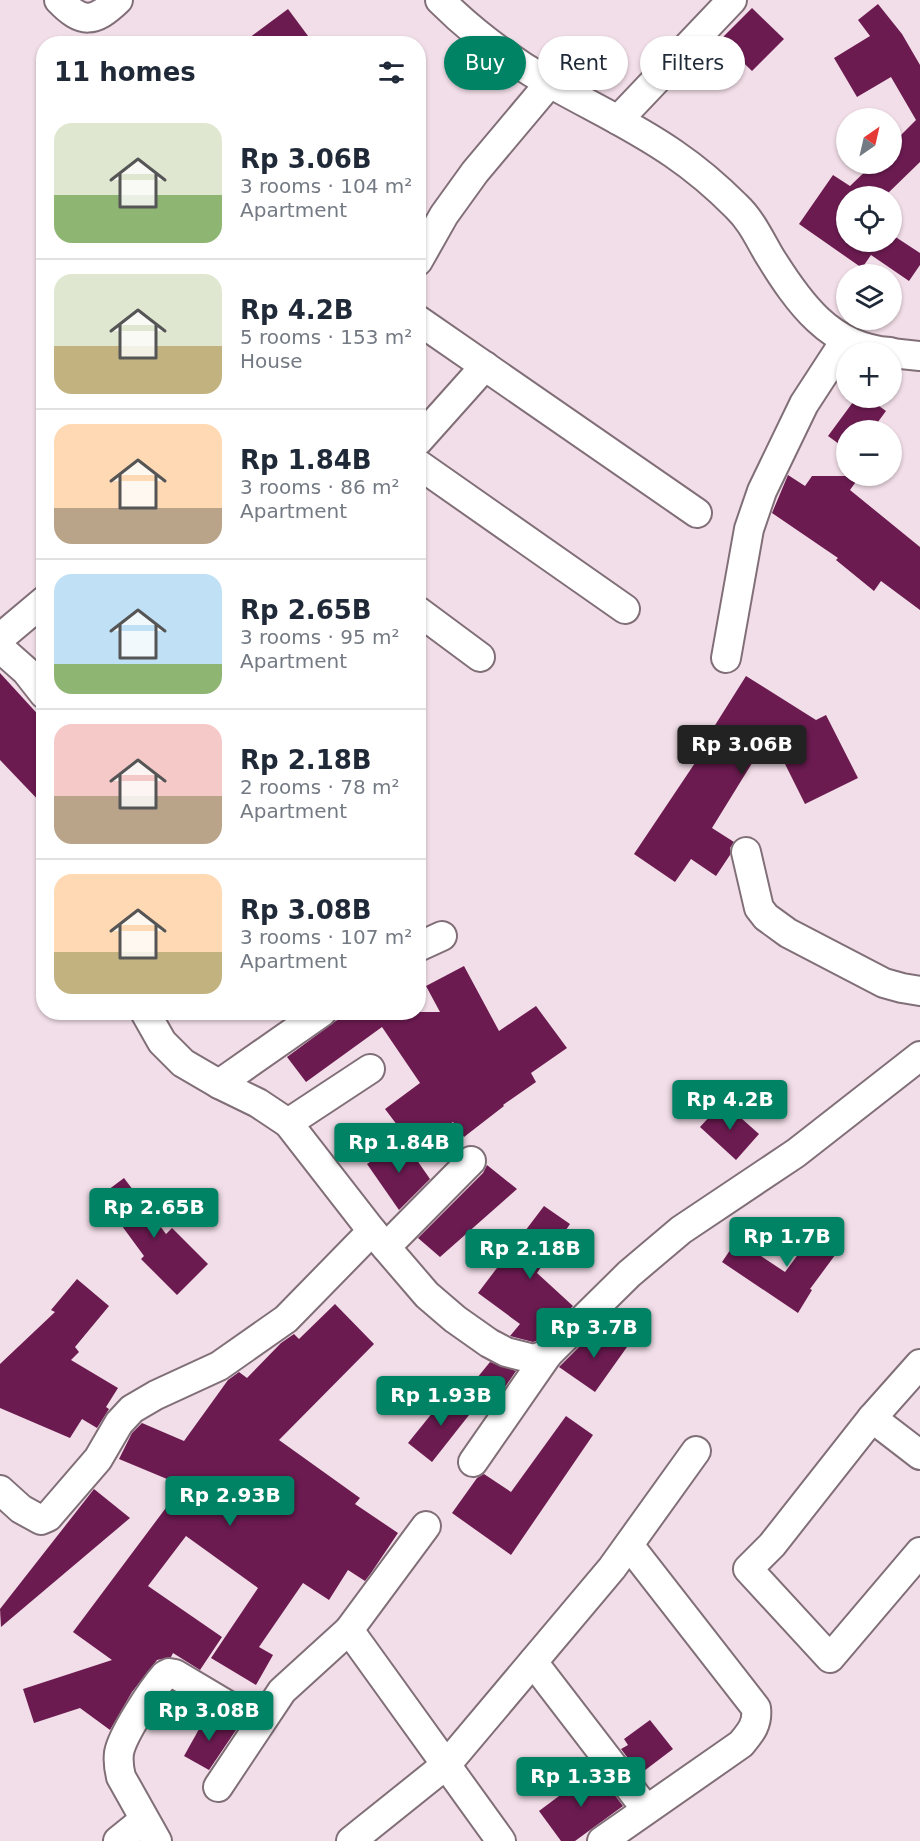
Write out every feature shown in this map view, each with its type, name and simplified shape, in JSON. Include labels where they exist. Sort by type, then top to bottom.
[{"type":"street","points":[[59,0],[80,17],[104,14],[118,0]]},
{"type":"street","points":[[440,0],[478,34],[538,76]]},
{"type":"street","points":[[618,120],[732,0]]},
{"type":"street","points":[[426,247],[444,216],[475,172],[543,90]]},
{"type":"street","points":[[562,90],[675,154],[736,206],[747,217],[791,290],[812,315],[845,342]]},
{"type":"street","points":[[426,325],[697,513]]},
{"type":"street","points":[[726,658],[748,529],[762,491],[804,404],[836,356]]},
{"type":"street","points":[[426,432],[485,366]]},
{"type":"street","points":[[426,470],[625,609]]},
{"type":"street","points":[[0,638],[36,608]]},
{"type":"street","points":[[426,617],[480,657]]},
{"type":"street","points":[[0,648],[26,671],[36,684]]},
{"type":"street","points":[[746,852],[759,908],[775,925],[884,983],[920,991]]},
{"type":"street","points":[[150,1020],[162,1042],[183,1063],[258,1103],[288,1123],[379,1239],[427,1295],[455,1319],[506,1352],[534,1359],[548,1354]]},
{"type":"street","points":[[219,1084],[311,1020]]},
{"type":"street","points":[[473,1462],[548,1354],[629,1274],[681,1230],[796,1153],[920,1056]]},
{"type":"street","points":[[288,1123],[370,1069]]},
{"type":"street","points":[[0,1490],[31,1516],[41,1520],[48,1517],[98,1459],[119,1423],[132,1409],[156,1395],[219,1366],[277,1325],[471,1161]]},
{"type":"street","points":[[920,1364],[872,1418],[772,1545],[748,1569],[830,1658],[920,1552]]},
{"type":"street","points":[[872,1418],[920,1455]]},
{"type":"street","points":[[351,1841],[447,1764],[629,1545],[696,1451]]},
{"type":"street","points":[[218,1787],[259,1724],[289,1684],[349,1630],[426,1526]]},
{"type":"street","points":[[602,1841],[741,1744],[754,1728],[757,1718],[756,1708],[629,1545]]},
{"type":"street","points":[[349,1630],[402,1707],[447,1764],[501,1841]]},
{"type":"street","points":[[533,1662],[646,1809]]},
{"type":"street","points":[[118,1841],[150,1831],[121,1777],[120,1751],[127,1734],[165,1675],[175,1674],[259,1724]]},
{"type":"building","points":[[878,4],[902,34],[920,65],[920,162],[895,186],[850,186],[863,174],[902,174],[902,134],[916,120],[891,77],[857,97],[834,58],[870,36],[858,20]]},
{"type":"building","points":[[752,8],[784,39],[752,71],[745,64],[745,36],[724,36]]},
{"type":"building","points":[[288,9],[308,36],[252,36]]},
{"type":"building","points":[[833,175],[850,186],[836,186],[836,250],[799,224]]},
{"type":"building","points":[[902,241],[920,253],[920,265],[909,281],[902,276],[902,264],[884,264],[871,255],[865,264],[856,264],[839,252],[902,252]]},
{"type":"building","points":[[849,408],[882,408],[886,411],[879,420],[840,420]]},
{"type":"building","points":[[836,425],[836,442],[828,436]]},
{"type":"building","points":[[788,475],[805,486],[812,476],[836,476],[836,486],[853,486],[850,490],[920,547],[920,610],[881,581],[874,591],[836,560],[838,558],[772,513]]},
{"type":"building","points":[[0,673],[36,712],[36,798],[0,760]]},
{"type":"building","points":[[746,676],[816,720],[826,715],[858,778],[805,804],[770,734],[712,828],[734,842],[730,848],[730,855],[716,876],[691,859],[675,882],[634,854],[703,751],[700,749]]},
{"type":"building","points":[[464,966],[499,1031],[536,1006],[567,1048],[531,1073],[536,1082],[464,1137],[453,1122],[416,1150],[385,1109],[420,1083],[382,1027],[306,1082],[287,1057],[337,1020],[426,1020],[426,1012],[440,1012],[426,986]]},
{"type":"building","points":[[723,1102],[759,1134],[736,1160],[700,1127]]},
{"type":"building","points":[[403,1140],[430,1179],[399,1210],[367,1164]]},
{"type":"building","points":[[487,1165],[517,1189],[440,1257],[418,1238],[483,1173]]},
{"type":"building","points":[[124,1178],[166,1234],[172,1228],[208,1264],[177,1295],[141,1259],[144,1256],[100,1196]]},
{"type":"building","points":[[544,1206],[570,1224],[537,1273],[573,1306],[539,1340],[533,1342],[510,1336],[520,1324],[478,1293]]},
{"type":"building","points":[[820,1225],[844,1243],[810,1289],[812,1290],[798,1313],[722,1262],[737,1240],[785,1272]]},
{"type":"building","points":[[77,1279],[109,1306],[75,1347],[79,1352],[71,1360],[118,1388],[97,1428],[82,1419],[70,1438],[0,1408],[0,1364],[55,1312],[51,1310]]},
{"type":"building","points":[[335,1304],[374,1344],[279,1440],[360,1498],[355,1504],[398,1533],[371,1573],[365,1581],[348,1570],[329,1600],[303,1583],[259,1647],[273,1655],[256,1685],[211,1658],[258,1588],[186,1536],[148,1586],[222,1637],[200,1670],[173,1653],[171,1657],[157,1660],[132,1692],[110,1730],[80,1708],[34,1723],[23,1689],[112,1660],[73,1632],[180,1489],[179,1484],[119,1459],[132,1433],[142,1423],[184,1441],[228,1380],[239,1372],[247,1378],[281,1343],[294,1334],[299,1339]]},
{"type":"building","points":[[599,1327],[627,1347],[595,1392],[559,1367]]},
{"type":"building","points":[[490,1362],[516,1371],[488,1412],[464,1394]]},
{"type":"building","points":[[450,1391],[473,1410],[432,1462],[408,1443]]},
{"type":"building","points":[[566,1416],[593,1435],[511,1555],[452,1513],[477,1478],[484,1474],[511,1492]]},
{"type":"building","points":[[94,1489],[130,1518],[1,1627],[0,1609]]},
{"type":"building","points":[[208,1713],[236,1730],[209,1770],[184,1756]]},
{"type":"building","points":[[650,1720],[673,1749],[640,1774],[621,1749],[628,1745],[624,1739]]},
{"type":"building","points":[[595,1769],[623,1806],[575,1841],[561,1841],[539,1811]]}]
